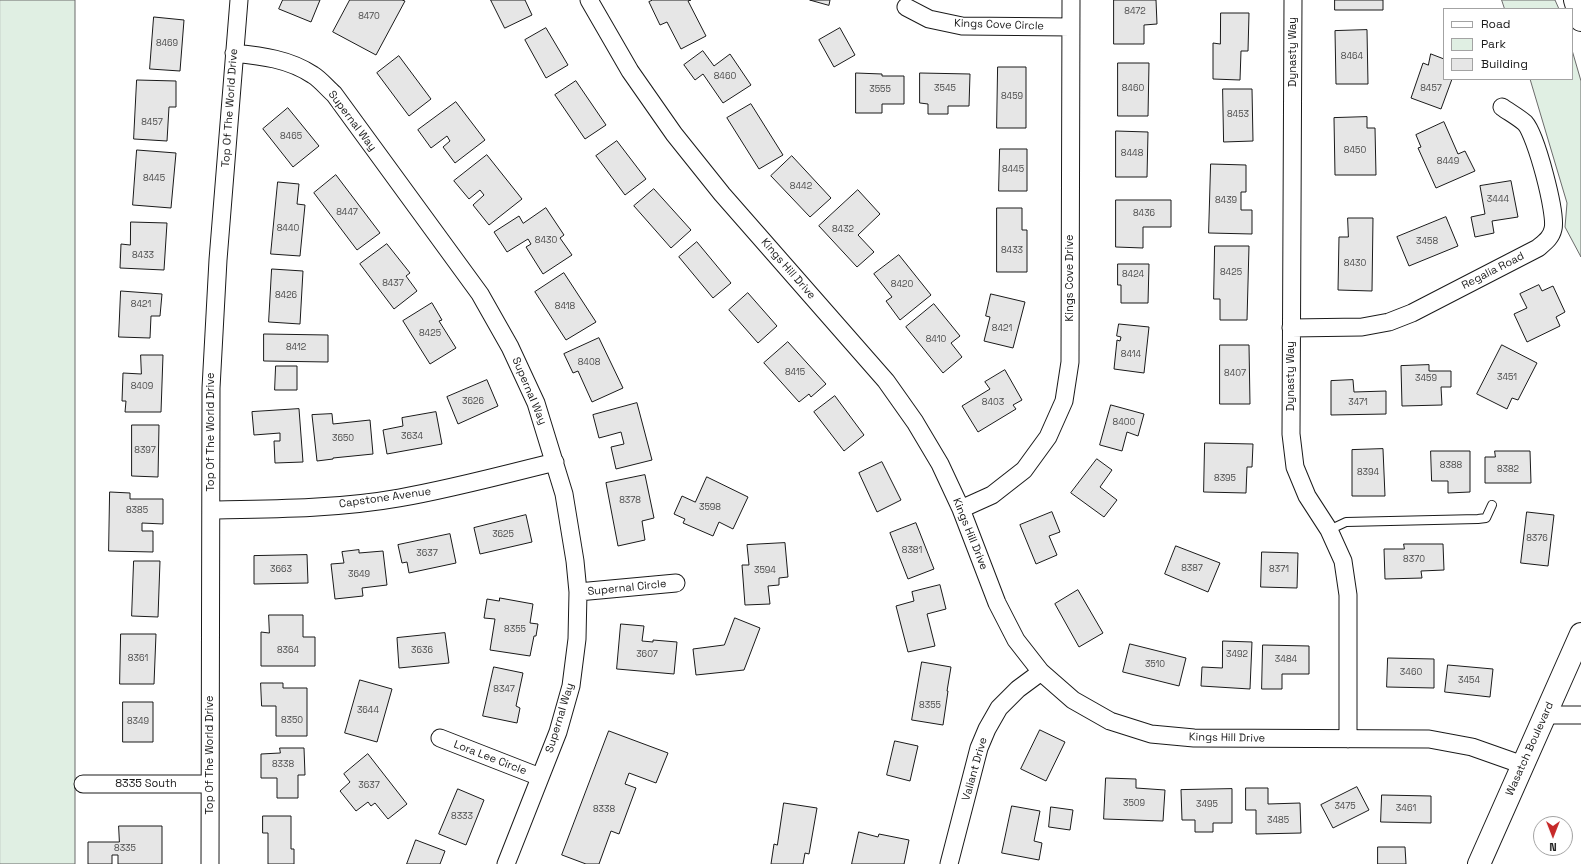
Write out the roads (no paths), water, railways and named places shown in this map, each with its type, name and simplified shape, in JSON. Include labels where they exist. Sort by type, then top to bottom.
[{"type":"main road","points":[[1575,0],[1581,20]]},
{"type":"main road","name":"Wasatch Boulevard","points":[[1479,864],[1581,634]]},
{"type":"street","name":"Top Of The World Drive","points":[[210,864],[211,388],[218,267],[239,0]]},
{"type":"street","name":"Kings Hill Drive","points":[[589,0],[630,72],[674,134],[722,194],[890,387],[915,422],[940,464],[961,509],[997,603],[1016,640],[1041,672],[1073,700],[1110,721],[1151,734],[1194,738],[1429,739],[1472,747],[1523,765]]},
{"type":"street","name":"Kings Cove Drive","points":[[961,509],[992,495],[1024,470],[1048,437],[1064,401],[1070,362],[1071,0]]},
{"type":"street","name":"Dynasty Way","points":[[1293,0],[1292,434],[1296,468],[1307,496],[1329,530],[1342,561],[1348,595],[1348,739]]},
{"type":"street","name":"Kings Cove Circle","points":[[906,7],[929,19],[962,26],[1071,27]]},
{"type":"street","name":"Supernal Way","points":[[234,53],[268,57],[292,64],[314,76],[334,94],[480,294],[510,347],[536,403],[564,494],[575,560],[578,592],[577,639],[571,686],[558,732],[506,864]]},
{"type":"street","name":"Regalia Road","points":[[1292,328],[1362,327],[1389,322],[1412,313],[1538,248],[1549,239],[1553,228],[1553,213],[1537,146],[1526,124],[1502,107]]},
{"type":"street","name":"Capstone Avenue","points":[[211,510],[321,507],[398,498],[473,483],[555,462]]},
{"type":"street","name":"Supernal Circle","points":[[578,592],[676,583]]},
{"type":"street","name":"Valiant Drive","points":[[949,864],[979,748],[986,729],[999,708],[1018,689],[1041,672]]},
{"type":"street","points":[[1545,715],[1581,715]]},
{"type":"street","name":"Lora Lee Circle","points":[[440,738],[540,777]]},
{"type":"street","name":"8335 South","points":[[83,784],[210,784]]},
{"type":"lane","points":[[1329,530],[1346,522],[1486,518],[1492,505]]}]
